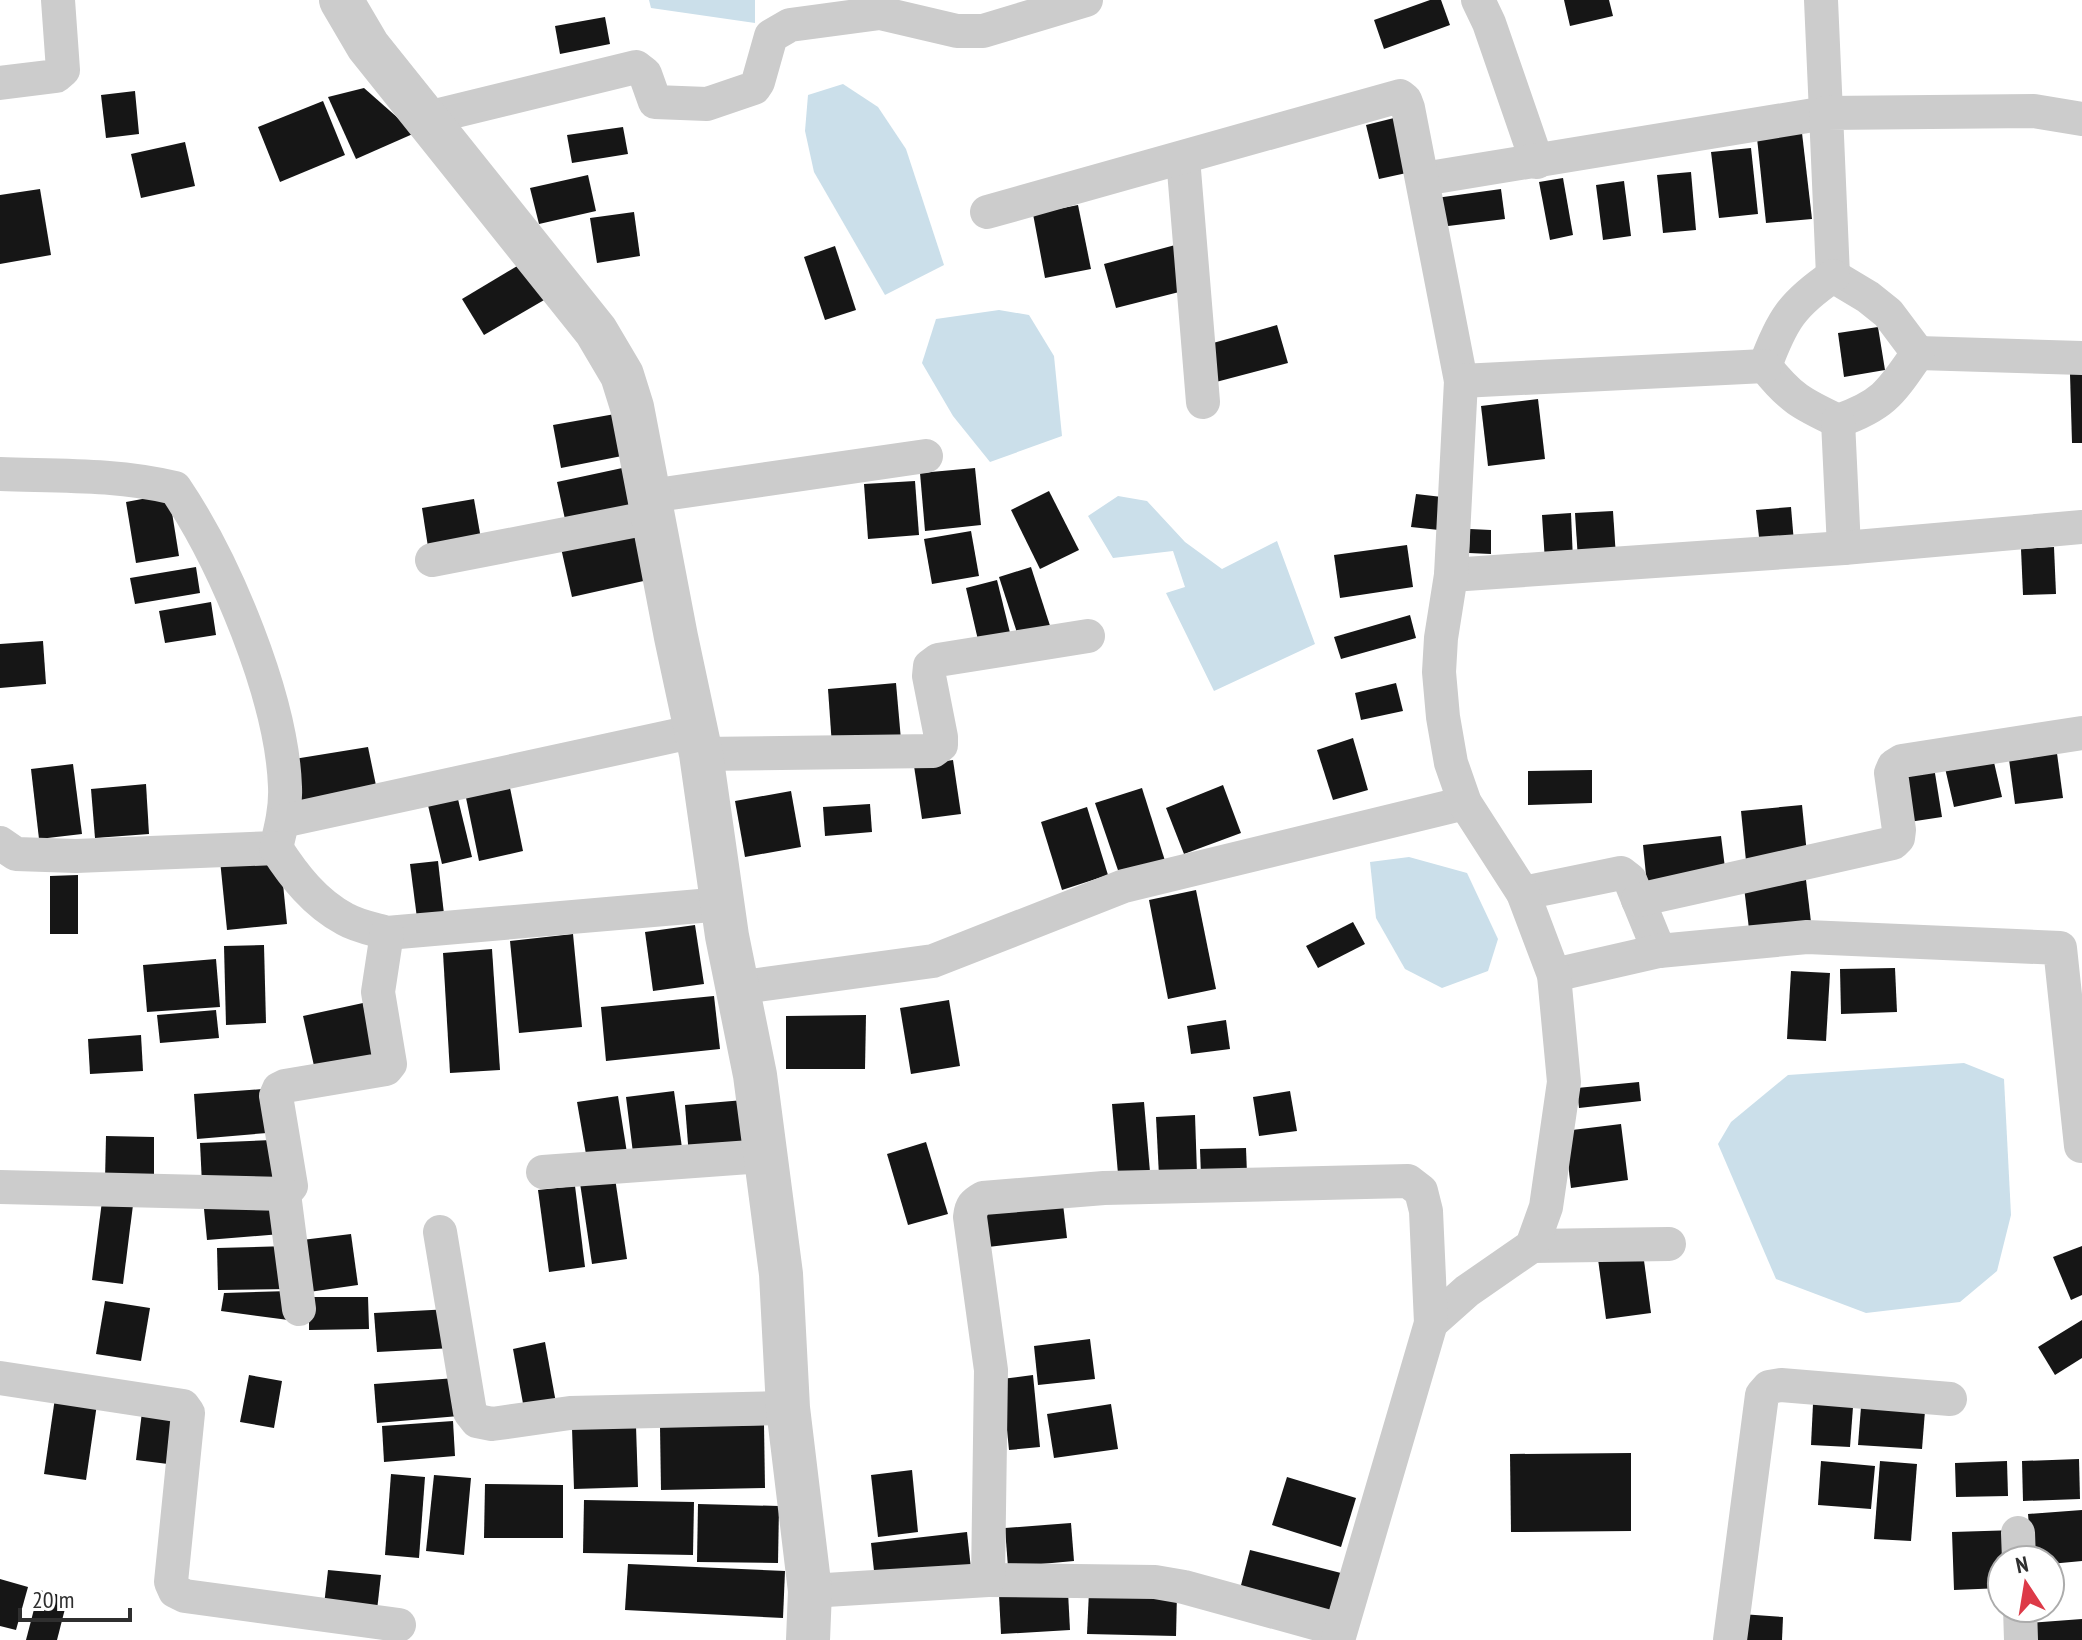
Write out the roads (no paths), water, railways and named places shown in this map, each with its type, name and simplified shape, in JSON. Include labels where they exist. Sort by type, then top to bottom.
[{"type":"street","points":[[0,83],[56,76],[63,70],[58,0]]},
{"type":"street","points":[[341,0],[368,46],[596,331],[622,375],[632,407],[699,742],[736,988],[755,1075],[781,1274],[788,1408],[810,1591],[808,1640]]},
{"type":"street","points":[[427,118],[636,67],[645,74],[655,102],[707,104],[754,88],[771,36],[790,25],[880,13],[957,31],[983,31],[1086,0]]},
{"type":"street","points":[[1478,0],[1489,23],[1537,162]]},
{"type":"street","points":[[1821,0],[1833,276]]},
{"type":"street","points":[[987,212],[1400,96],[1405,100],[1461,381],[1451,575],[1439,672],[1443,717],[1451,763],[1465,803],[1523,893],[1554,975],[1564,1082],[1546,1207],[1532,1246]]},
{"type":"street","points":[[1423,179],[1826,113],[2034,111],[2082,119]]},
{"type":"street","points":[[1183,158],[1203,402]]},
{"type":"street","points":[[1833,276],[1888,313],[1918,353]]},
{"type":"street","points":[[1765,366],[1779,328],[1792,310],[1805,295],[1833,276]]},
{"type":"street","points":[[1918,353],[2082,358]]},
{"type":"street","points":[[1765,366],[1784,390],[1800,403],[1838,421],[1867,411],[1889,394],[1918,353]]},
{"type":"street","points":[[1461,381],[1765,366]]},
{"type":"street","points":[[1838,421],[1844,548]]},
{"type":"street","points":[[432,560],[651,507],[926,456]]},
{"type":"street","points":[[0,474],[114,478],[175,488],[192,513],[218,565],[252,645],[274,712],[285,786],[280,834],[288,867],[321,903],[347,920],[387,933],[723,904]]},
{"type":"street","points":[[1451,575],[1844,548],[2082,527]]},
{"type":"street","points":[[0,843],[16,854],[76,856],[280,834],[699,742],[933,751],[941,745],[941,737],[929,676],[930,666],[938,660],[1088,636]]},
{"type":"street","points":[[1638,900],[1893,843],[1898,838],[1899,830],[1891,773],[1894,766],[1902,761],[2082,733]]},
{"type":"street","points":[[736,988],[933,961],[1124,886],[1465,803]]},
{"type":"street","points":[[1523,893],[1621,873],[1630,880],[1659,951]]},
{"type":"street","points":[[299,1309],[284,1194],[291,1186],[276,1096],[279,1089],[285,1086],[386,1069],[390,1064],[378,992],[387,933]]},
{"type":"street","points":[[1554,975],[1659,951],[1807,937],[2060,948],[2075,1027],[2082,1146]]},
{"type":"street","points":[[543,1172],[765,1156]]},
{"type":"street","points":[[810,1591],[988,1580],[1155,1582],[1184,1587],[1339,1635],[1431,1323],[1426,1211],[1421,1191],[1408,1181],[1104,1188],[983,1198],[971,1207],[991,1370],[988,1580]]},
{"type":"street","points":[[0,1187],[284,1194]]},
{"type":"street","points":[[440,1232],[470,1412],[477,1421],[492,1424],[570,1413],[788,1408]]},
{"type":"street","points":[[1431,1323],[1467,1291],[1532,1246],[1669,1244]]},
{"type":"street","points":[[0,1378],[183,1406],[188,1413],[171,1582],[175,1591],[185,1596],[399,1625]]},
{"type":"street","points":[[1730,1640],[1762,1395],[1769,1387],[1781,1385],[1950,1399]]},
{"type":"water","points":[[649,0],[755,0],[755,23],[651,8]]},
{"type":"water","points":[[843,84],[878,107],[906,149],[944,265],[885,295],[814,172],[805,131],[808,95]]},
{"type":"water","points":[[999,310],[1029,315],[1054,356],[1062,436],[990,462],[953,416],[922,363],[936,319]]},
{"type":"water","points":[[1118,496],[1147,501],[1185,542],[1222,569],[1277,541],[1315,644],[1214,691],[1166,593],[1185,587],[1173,551],[1113,558],[1088,516]]},
{"type":"water","points":[[1409,857],[1467,873],[1498,939],[1488,971],[1442,988],[1405,969],[1376,918],[1370,862]]},
{"type":"water","points":[[1964,1063],[2004,1079],[2011,1215],[1997,1271],[1960,1302],[1866,1313],[1776,1279],[1718,1144],[1731,1122],[1788,1075]]}]
